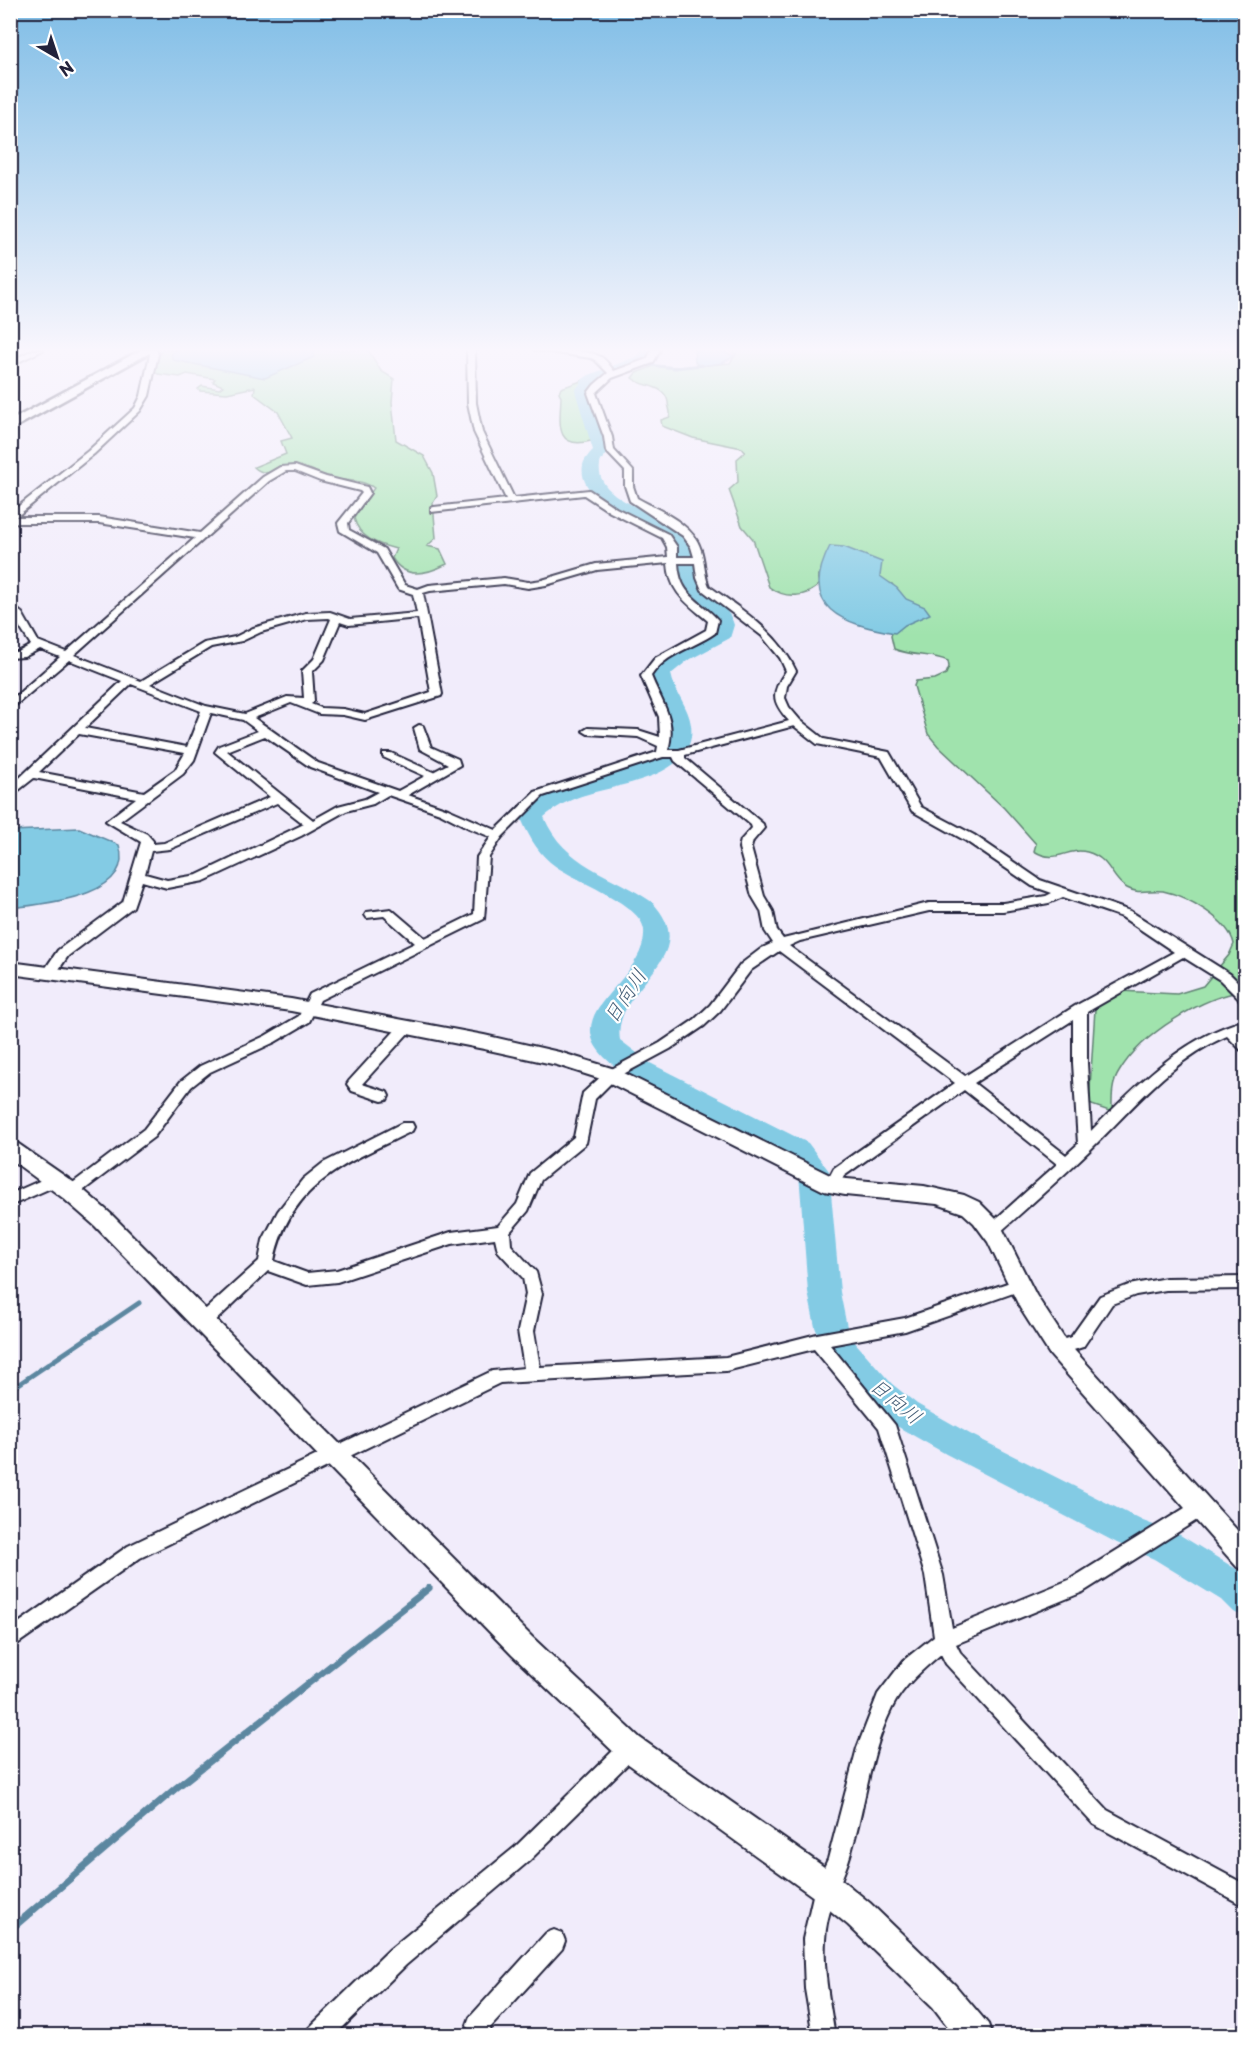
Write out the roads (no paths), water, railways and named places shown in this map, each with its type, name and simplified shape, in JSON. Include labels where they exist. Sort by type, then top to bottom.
[{"type":"street","points":[[10,519],[101,445]]},
{"type":"street","points":[[484,445],[511,501]]},
{"type":"street","points":[[609,445],[610,451],[629,471],[629,486],[633,499],[690,537],[696,546],[701,581],[705,588],[767,636],[787,661],[790,671],[780,687],[778,696],[783,708],[796,722],[821,742],[885,754],[916,809],[970,838],[1036,883],[1061,894],[1126,914],[1225,977],[1245,998]]},
{"type":"street","points":[[10,707],[275,472],[300,468],[322,479],[364,489],[366,493],[343,523],[345,531],[381,551],[401,587],[418,592],[429,588],[504,581],[528,585],[543,583],[596,567],[697,560]]},
{"type":"street","points":[[434,510],[586,492],[613,510],[665,536],[672,547],[671,560],[674,578],[683,595],[712,620],[711,631],[702,638],[663,656],[652,665],[646,676],[667,721],[667,735],[663,749]]},
{"type":"street","points":[[10,519],[99,519],[202,536]]},
{"type":"street","points":[[246,717],[291,699],[319,711],[343,711],[365,717],[437,694],[418,592]]},
{"type":"street","points":[[10,607],[21,615],[26,634],[39,645],[207,709],[246,717],[314,765],[444,811],[473,826],[498,835]]},
{"type":"street","points":[[142,685],[208,645],[238,639],[257,630],[306,616],[330,615],[349,621],[422,615]]},
{"type":"street","points":[[297,702],[309,700],[307,671],[319,660],[337,617]]},
{"type":"street","points":[[10,655],[20,654],[39,645]]},
{"type":"street","points":[[10,794],[129,680]]},
{"type":"street","points":[[50,972],[63,953],[129,904],[147,841],[112,821],[179,772],[191,751],[207,709]]},
{"type":"street","points":[[10,1201],[63,1186],[149,1133],[186,1084],[205,1069],[270,1039],[304,1018],[315,997],[480,916],[483,856],[498,835],[539,794],[663,749],[679,753],[796,722]]},
{"type":"street","points":[[138,876],[167,884],[200,878],[297,833],[342,808],[393,793],[454,765],[454,762],[426,749],[419,728]]},
{"type":"street","points":[[77,730],[191,751]]},
{"type":"street","points":[[267,730],[223,748],[220,752],[311,824]]},
{"type":"street","points":[[588,731],[645,734],[656,737],[663,749]]},
{"type":"street","points":[[679,753],[679,759],[757,824],[758,828],[747,840],[745,848],[758,896],[767,911],[771,931],[785,950],[963,1082],[1066,1163]]},
{"type":"street","points":[[387,755],[433,776]]},
{"type":"street","points":[[32,774],[145,796]]},
{"type":"street","points":[[146,848],[166,846],[278,798]]},
{"type":"street","points":[[266,1264],[307,1279],[337,1276],[450,1238],[502,1231],[524,1207],[535,1177],[581,1138],[588,1097],[616,1072],[699,1023],[715,1008],[747,966],[767,951],[796,938],[929,907],[1003,907],[1037,902],[1061,894]]},
{"type":"street","points":[[371,915],[387,912],[424,944]]},
{"type":"street","points":[[829,1184],[839,1172],[963,1082],[1080,1009],[1183,952]]},
{"type":"street","points":[[10,968],[309,1009],[406,1027],[616,1072],[829,1184],[856,1190],[938,1196],[967,1204],[986,1218],[994,1230],[1019,1285],[1058,1348],[1245,1559]]},
{"type":"street","points":[[1080,1009],[1080,1063],[1085,1146]]},
{"type":"street","points":[[994,1230],[1085,1146],[1168,1064],[1197,1043],[1245,1024]]},
{"type":"street","points":[[382,1096],[357,1088],[354,1084],[406,1027]]},
{"type":"street","points":[[1228,1029],[1245,1047]]},
{"type":"street","points":[[203,1322],[266,1264],[271,1240],[286,1211],[308,1183],[328,1167],[407,1127]]},
{"type":"street","points":[[10,1148],[63,1186],[103,1220],[522,1646],[630,1748],[826,1887],[859,1914],[944,1996],[976,2036]]},
{"type":"street","points":[[502,1231],[503,1247],[530,1276],[534,1294],[526,1331],[533,1374]]},
{"type":"street","points":[[1058,1348],[1077,1342],[1106,1300],[1135,1289],[1166,1284],[1245,1283]]},
{"type":"street","points":[[10,1640],[134,1552],[498,1376],[726,1364],[818,1341],[905,1324],[1019,1285]]},
{"type":"street","points":[[818,1341],[886,1425],[934,1575],[944,1640],[953,1658],[1100,1817],[1245,1898]]},
{"type":"street","points":[[824,2036],[816,1989],[814,1939],[826,1887],[838,1861],[867,1748],[885,1701],[911,1667],[944,1640],[1076,1586],[1199,1509]]},
{"type":"street","points":[[317,2036],[398,1957],[522,1854],[630,1748]]},
{"type":"street","points":[[481,2036],[478,2025],[554,1941]]},
{"type":"water","points":[[830,546],[844,547],[882,562],[880,576],[897,588],[906,599],[925,607],[930,614],[905,625],[895,633],[858,624],[831,610],[822,599],[819,585],[821,567]]},
{"type":"water","points":[[79,828],[119,845],[121,862],[114,876],[100,887],[83,894],[43,904],[11,908],[11,831]]},
{"type":"waterway","name":"日向川","points":[[600,445],[601,450],[591,466],[593,478],[599,488],[623,507],[673,533],[681,546],[692,586],[719,612],[724,625],[723,634],[680,657],[660,673],[661,680],[680,720],[681,728],[677,748],[664,762],[644,772],[569,793],[547,802],[532,816],[543,839],[559,858],[630,898],[653,917],[657,928],[656,943],[650,958],[617,1000],[609,1014],[604,1027],[606,1040],[616,1053],[640,1070],[798,1151],[814,1171],[824,1292],[831,1327],[838,1346],[880,1394],[905,1414],[958,1444],[1130,1532],[1167,1547],[1234,1588],[1246,1600]]},
{"type":"waterway","points":[[10,1390],[139,1303]]},
{"type":"waterway","points":[[10,1930],[176,1788],[429,1588]]}]
